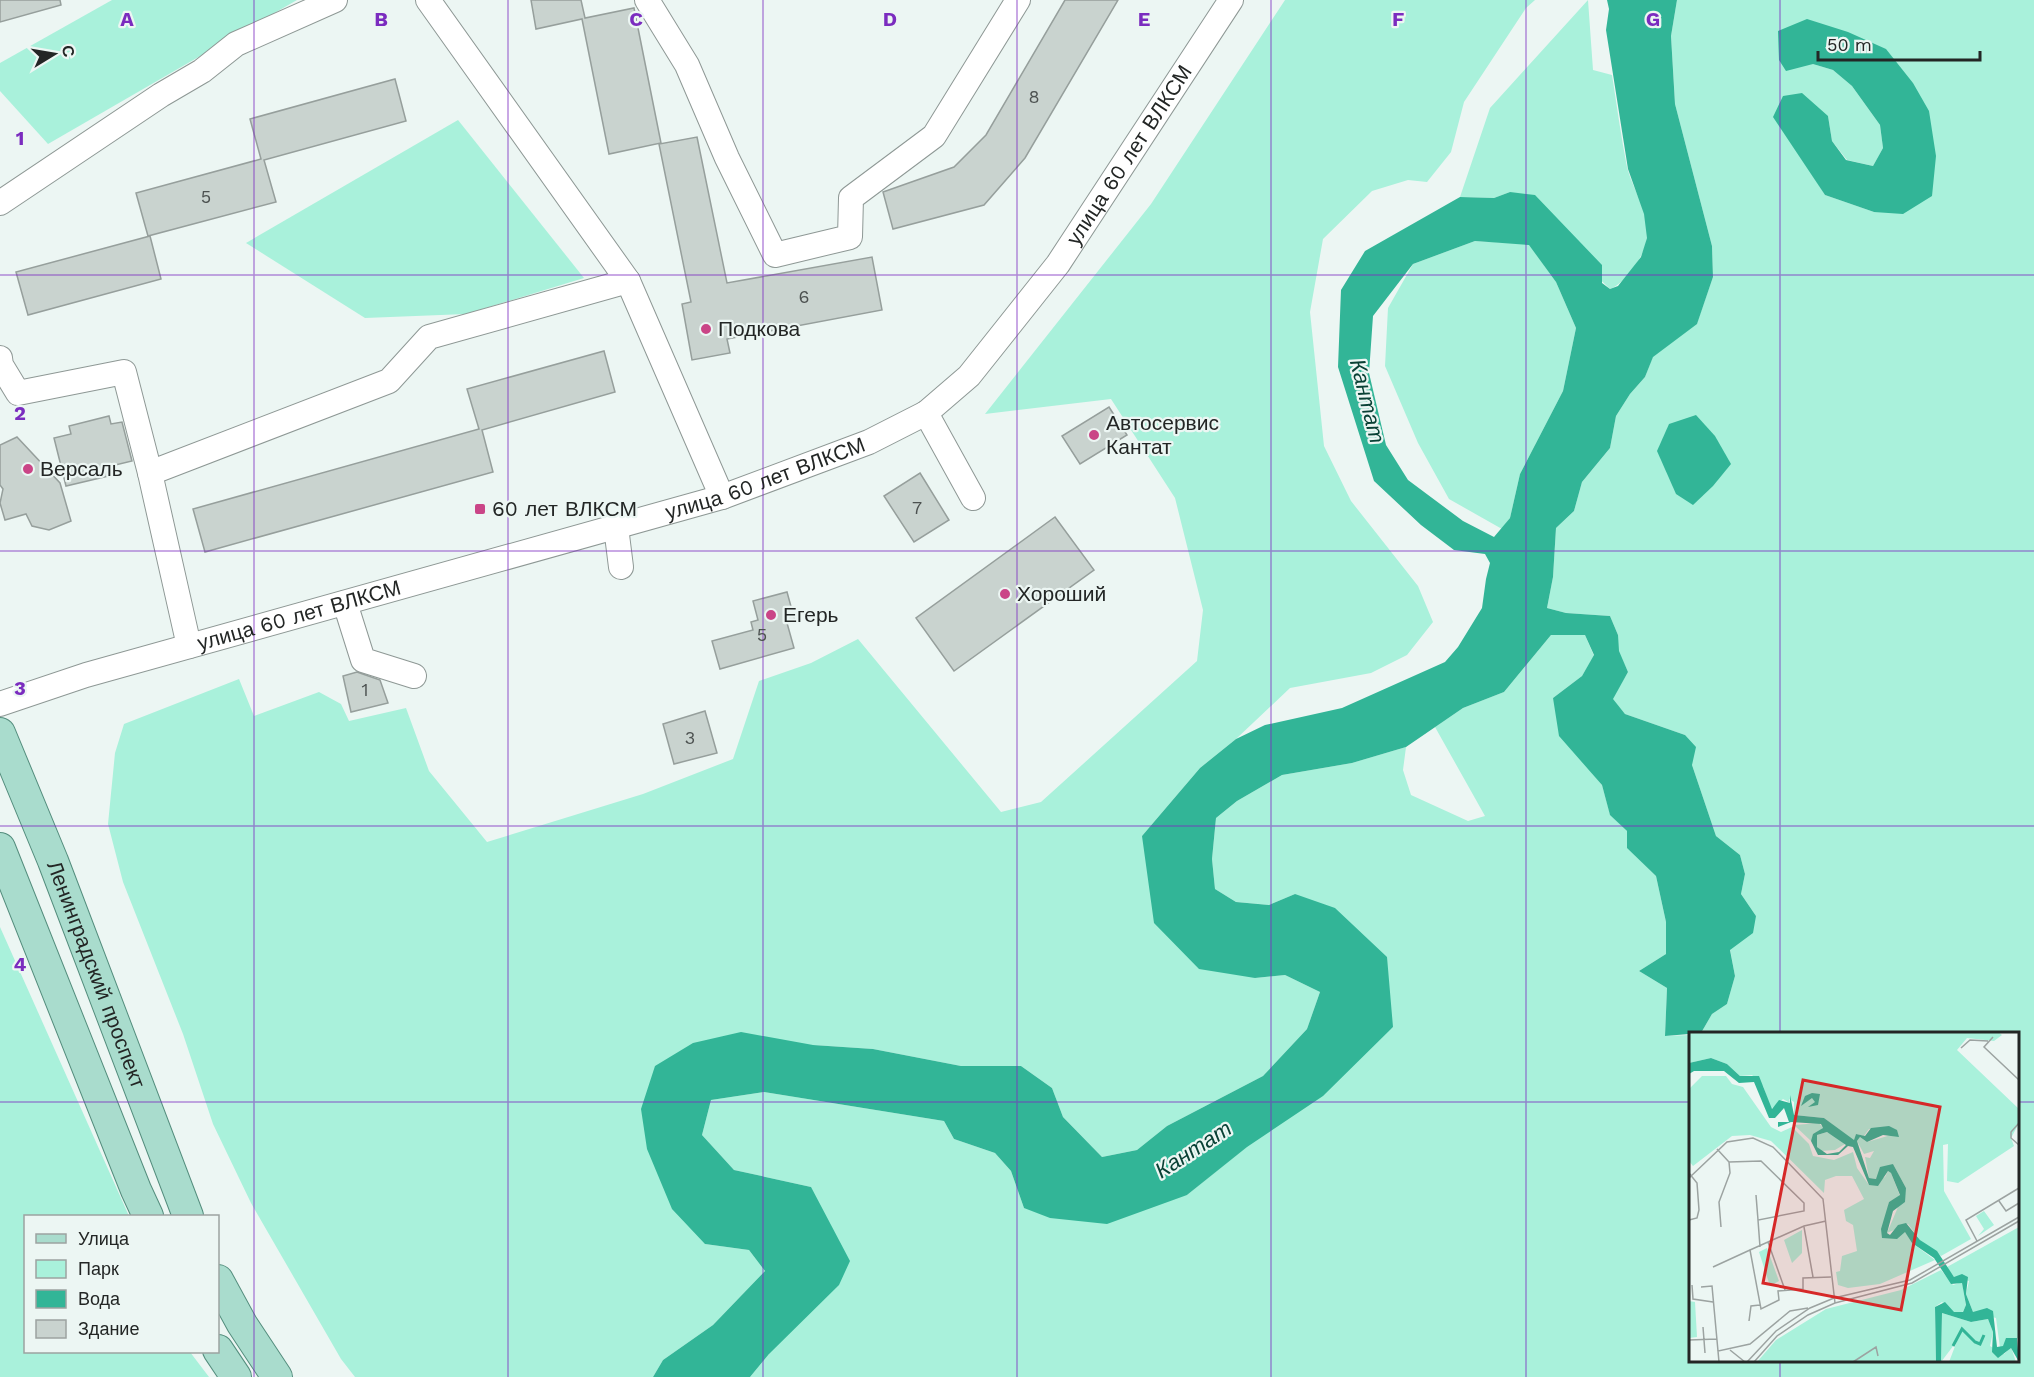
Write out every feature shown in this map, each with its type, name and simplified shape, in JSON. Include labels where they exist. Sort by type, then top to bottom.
[{"type":"main road","name":"Ленинградский проспект","points":[[0,733],[53,861],[188,1215]]},
{"type":"main road","name":"Ленинградский проспект","points":[[0,848],[131,1179],[148,1215]]},
{"type":"main road","points":[[219,1282],[242,1324],[277,1377]]},
{"type":"main road","points":[[219,1352],[236,1377]]},
{"type":"street","points":[[0,204],[161,95],[202,70],[236,44],[335,0]]},
{"type":"street","points":[[428,0],[628,281],[722,497]]},
{"type":"street","points":[[647,0],[687,65],[727,158],[775,255],[849,237],[851,198],[934,136],[1018,0]]},
{"type":"street","name":"улица 60 лет ВЛКСМ","points":[[0,704],[86,675],[722,497],[869,442],[926,413],[969,376],[1058,264],[1232,0]]},
{"type":"street","points":[[150,472],[388,381],[429,337],[628,281]]},
{"type":"street","points":[[0,358],[1,365],[18,393],[124,372],[150,472],[189,646]]},
{"type":"street","points":[[926,413],[974,498]]},
{"type":"street","points":[[616,527],[621,567]]},
{"type":"street","points":[[345,603],[363,660],[414,676]]},
{"type":"green space","points":[[112,0],[297,0],[48,144],[0,91],[0,63]]},
{"type":"green space","points":[[1285,0],[1535,0],[1526,8],[1464,102],[1451,152],[1427,182],[1408,180],[1372,191],[1323,239],[1310,312],[1324,446],[1351,501],[1418,586],[1433,622],[1407,655],[1371,673],[1290,688],[1236,739],[1200,768],[1142,836],[1255,978],[1285,975],[1320,992],[1307,1029],[1263,1076],[1167,1126],[1137,1150],[1102,1157],[1063,1117],[1052,1088],[1021,1066],[961,1066],[873,1049],[813,1045],[693,1043],[705,1244],[749,1250],[765,1271],[713,1325],[663,1360],[653,1377],[355,1377],[341,1359],[251,1203],[213,1124],[183,1034],[123,882],[108,824],[115,753],[124,724],[239,679],[254,716],[319,692],[341,704],[349,721],[406,708],[429,771],[487,842],[643,794],[733,759],[759,681],[811,663],[858,639],[1001,812],[1041,802],[1197,661],[1203,610],[1175,498],[1111,399],[985,414],[1151,204]]},
{"type":"green space","points":[[1588,0],[1593,70],[1612,75],[1627,167],[1644,211],[1647,229],[1646,245],[1639,260],[1622,281],[1610,289],[1510,192],[1494,198],[1460,197],[1490,108]]},
{"type":"green space","points":[[1677,0],[2034,0],[2034,1377],[750,1377],[769,1354],[811,1187],[734,1170],[702,1135],[711,1100],[764,1092],[944,1121],[954,1139],[995,1153],[1011,1171],[1024,1208],[1187,1195],[1393,1027],[1295,894],[1269,905],[1236,902],[1215,889],[1212,859],[1216,818],[1237,801],[1282,775],[1352,763],[1406,747],[1403,770],[1411,795],[1468,821],[1485,816],[1435,727],[1463,708],[1504,692],[1551,635],[1585,635],[1594,656],[1582,676],[1553,698],[1589,769],[1602,785],[1610,814],[1627,831],[1628,848],[1656,876],[1666,922],[1666,954],[1639,971],[1667,988],[1665,1036],[1689,1035],[1689,1362],[2019,1362],[2019,1032],[1702,1032],[1712,1014],[1727,1004],[1735,976],[1730,949],[1756,916],[1741,894],[1745,874],[1740,855],[1716,836],[1692,765],[1685,735],[1625,714],[1612,699],[1628,672],[1618,651],[1618,635],[1610,616],[1566,613],[1547,608],[1553,577],[1556,528],[1574,511],[1582,482],[1610,448],[1616,416],[1630,394],[1645,377],[1653,356],[1697,323],[1713,277],[1712,246],[1675,104],[1671,36]],"holes":[[[1813,64],[1913,83],[1874,212],[1825,195],[1805,163],[1828,116],[1832,141],[1847,160],[1873,166],[1883,148],[1880,125],[1852,86],[1833,70]]]},
{"type":"green space","points":[[458,120],[584,278],[466,314],[365,318],[246,243]]},
{"type":"green space","points":[[1475,241],[1529,244],[1556,282],[1576,328],[1563,391],[1520,474],[1510,518],[1502,529],[1449,499],[1418,443],[1385,366],[1388,308],[1413,264]]},
{"type":"green space","points":[[0,927],[129,1215],[24,1215],[24,1353],[191,1353],[209,1377],[0,1377]]},
{"type":"water","name":"Кантат","points":[[1607,0],[1677,0],[1671,36],[1675,104],[1712,246],[1713,277],[1697,324],[1653,357],[1645,377],[1630,394],[1616,416],[1610,448],[1582,482],[1574,511],[1556,528],[1553,577],[1547,608],[1566,613],[1610,616],[1618,635],[1619,651],[1628,672],[1613,699],[1625,714],[1685,735],[1696,747],[1692,765],[1716,836],[1740,855],[1745,874],[1741,894],[1756,916],[1753,933],[1730,950],[1735,976],[1727,1004],[1712,1014],[1702,1032],[1665,1036],[1667,988],[1639,971],[1666,954],[1666,922],[1656,876],[1627,848],[1627,831],[1610,815],[1602,785],[1559,736],[1553,698],[1582,676],[1594,655],[1585,635],[1551,635],[1504,692],[1463,708],[1406,747],[1352,763],[1282,775],[1237,801],[1216,818],[1212,859],[1215,889],[1236,902],[1269,905],[1295,894],[1335,908],[1387,957],[1393,1027],[1323,1096],[1247,1147],[1187,1195],[1107,1224],[1050,1218],[1024,1208],[1011,1171],[995,1153],[954,1139],[944,1121],[764,1092],[711,1100],[702,1135],[734,1170],[811,1187],[850,1261],[839,1285],[769,1354],[750,1377],[653,1377],[663,1360],[713,1325],[765,1271],[749,1250],[705,1244],[672,1209],[647,1149],[641,1109],[655,1066],[693,1043],[741,1032],[813,1045],[873,1049],[961,1066],[1021,1066],[1052,1088],[1063,1117],[1102,1157],[1137,1150],[1167,1126],[1263,1076],[1307,1029],[1320,992],[1285,975],[1255,978],[1199,969],[1154,923],[1142,836],[1200,768],[1236,739],[1265,725],[1342,708],[1445,662],[1458,647],[1482,608],[1490,563],[1485,554],[1454,550],[1421,525],[1374,481],[1338,367],[1341,290],[1365,251],[1460,197],[1494,198],[1510,192],[1535,195],[1602,265],[1602,283],[1610,289],[1618,286],[1641,257],[1647,238],[1644,214],[1628,169],[1606,30],[1609,9]],"holes":[[[1475,241],[1529,245],[1556,282],[1576,328],[1563,391],[1520,474],[1510,518],[1494,537],[1463,521],[1408,480],[1386,445],[1369,373],[1373,316],[1413,264]]]},
{"type":"water","points":[[1807,19],[1848,32],[1886,49],[1913,83],[1929,111],[1936,156],[1932,196],[1903,214],[1874,212],[1825,195],[1773,117],[1783,96],[1802,93],[1828,116],[1832,141],[1846,160],[1873,166],[1883,148],[1880,125],[1852,86],[1833,70],[1813,64],[1786,71],[1779,60],[1778,31]]},
{"type":"water","points":[[1696,415],[1715,436],[1731,464],[1693,505],[1676,494],[1657,451],[1669,424]]},
{"type":"building","points":[[0,0],[60,0],[61,5],[0,22]]},
{"type":"building","points":[[531,0],[581,0],[585,18],[634,8],[661,143],[609,154],[582,19],[536,29]]},
{"type":"building","points":[[1065,0],[1118,0],[1025,158],[984,205],[893,229],[883,192],[954,167],[986,135]]},
{"type":"building","points":[[395,79],[406,121],[264,160],[276,202],[148,236],[136,193],[261,159],[250,119]]},
{"type":"building","points":[[697,137],[727,283],[872,257],[882,310],[727,339],[730,353],[692,360],[682,304],[691,302],[659,144]]},
{"type":"building","points":[[150,236],[161,279],[28,315],[16,272]]},
{"type":"building","points":[[604,351],[615,392],[482,430],[493,472],[205,552],[193,509],[479,429],[467,389]]},
{"type":"building","name":"Автосервис Кантат","points":[[1109,407],[1127,435],[1080,464],[1062,436]]},
{"type":"building","points":[[109,416],[111,424],[122,422],[132,461],[111,466],[113,475],[66,486],[54,438],[71,434],[69,426]]},
{"type":"building","name":"Версаль","points":[[17,437],[60,483],[71,521],[49,530],[32,526],[26,514],[5,520],[0,503],[3,489],[0,485],[0,445]]},
{"type":"building","points":[[920,473],[949,520],[914,542],[884,496]]},
{"type":"building","name":"Хороший","points":[[1055,517],[1094,570],[954,671],[916,618]]},
{"type":"building","points":[[787,592],[795,621],[787,623],[794,648],[720,669],[712,641],[753,630],[751,622],[758,620],[753,601]]},
{"type":"building","points":[[357,672],[380,680],[388,703],[351,712],[343,676]]},
{"type":"building","points":[[705,711],[717,753],[674,764],[663,724]]},
{"type":"place","name":"Подкова","points":[[706,329]]},
{"type":"place","name":"Автосервис Кантат","points":[[1094,435]]},
{"type":"place","name":"Версаль","points":[[28,469]]},
{"type":"place","name":"60 лет ВЛКСМ","points":[[480,509]]},
{"type":"place","name":"Хороший","points":[[1005,594]]},
{"type":"place","name":"Егерь","points":[[771,615]]}]
